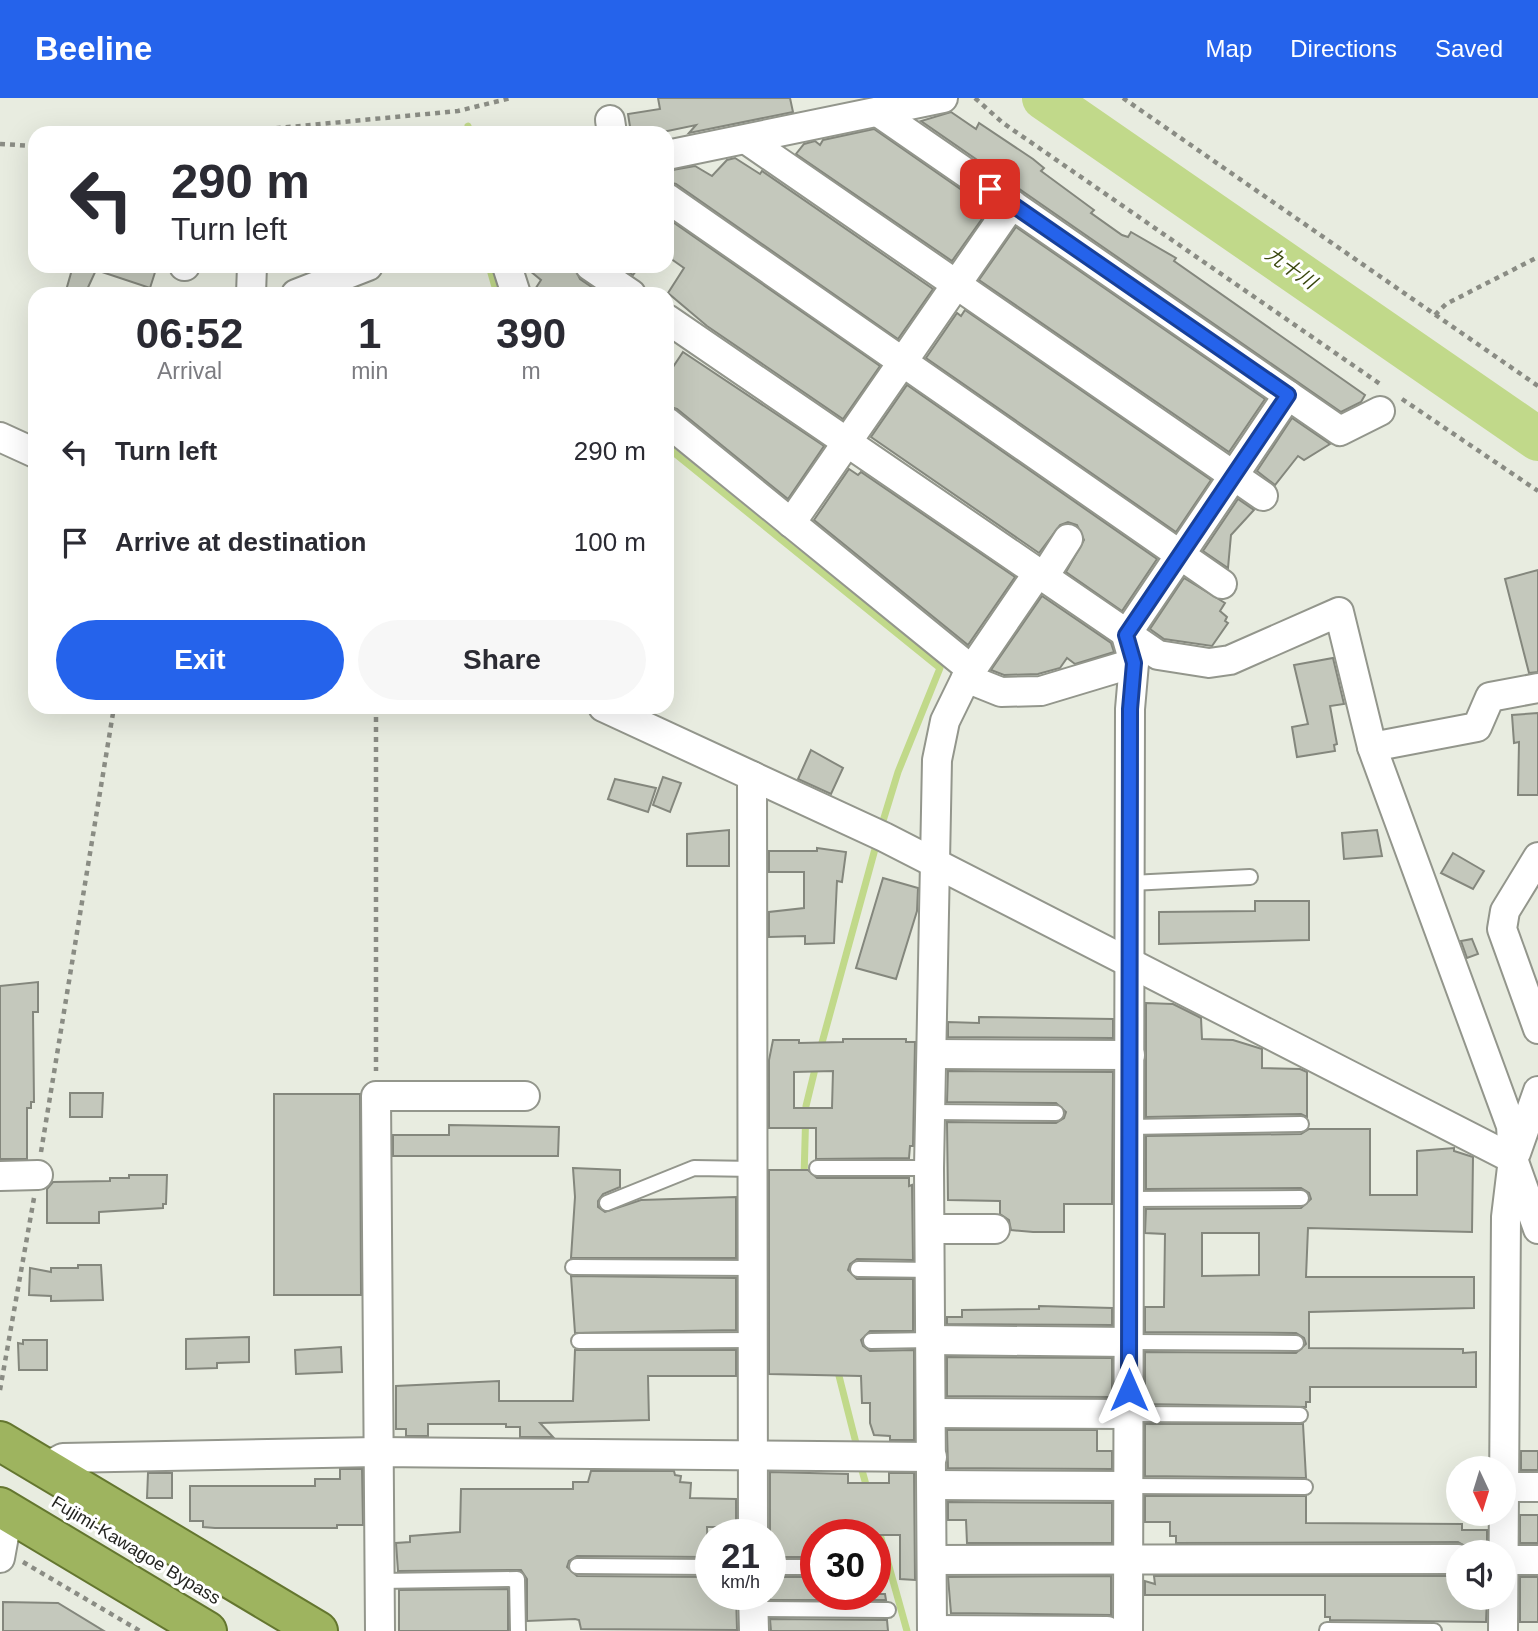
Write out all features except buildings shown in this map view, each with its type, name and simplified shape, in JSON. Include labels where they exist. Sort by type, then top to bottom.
[{"type":"highway","points":[[0,1441],[318,1631]]},
{"type":"highway","name":"Fujimi-Kawagoe Bypass","points":[[0,1469],[272,1631]]},
{"type":"highway","points":[[5,1539],[165,1631]]},
{"type":"highway","name":"Fujimi-Kawagoe Bypass","points":[[5,1539],[207,1631]]},
{"type":"street","points":[[674,154],[943,98]]},
{"type":"street","points":[[878,112],[1340,431],[1380,411]]},
{"type":"street","points":[[747,140],[1263,496]]},
{"type":"street","points":[[674,203],[1222,584]]},
{"type":"street","points":[[791,523],[1012,204]]},
{"type":"street","points":[[314,287],[350,273]]},
{"type":"street","points":[[600,273],[621,287]]},
{"type":"street","points":[[674,324],[1158,655],[1209,663],[1230,660],[1339,612],[1372,747],[1526,1161],[1538,1229]]},
{"type":"street","points":[[1126,635],[1288,395]]},
{"type":"street","points":[[674,428],[969,674],[1001,692],[1041,691],[1134,663]]},
{"type":"street","points":[[0,437],[28,450]]},
{"type":"street","points":[[1068,539],[969,674],[945,721],[937,760],[929,1168],[932,1270],[932,1630],[1107,1631]]},
{"type":"street","points":[[1126,635],[1134,663],[1130,709],[1128,1631]]},
{"type":"street","points":[[1372,747],[1477,727],[1490,697],[1538,688]]},
{"type":"street","points":[[618,714],[936,865],[1526,1161]]},
{"type":"street","points":[[752,776],[753,1519]]},
{"type":"street","points":[[1538,857],[1504,911],[1502,929],[1538,1029]]},
{"type":"street","points":[[933,1054],[1130,1055]]},
{"type":"street","points":[[1506,1456],[1506,1217],[1526,1161],[1538,1091]]},
{"type":"street","points":[[380,1631],[376,1096],[525,1096]]},
{"type":"street","points":[[0,1176],[38,1175]]},
{"type":"street","points":[[931,1229],[995,1229]]},
{"type":"street","points":[[931,1340],[1129,1342]]},
{"type":"street","points":[[932,1413],[1129,1414]]},
{"type":"street","points":[[44,1468],[63,1458],[377,1452],[932,1457]]},
{"type":"street","points":[[932,1485],[1128,1486]]},
{"type":"street","points":[[1516,1487],[1538,1487]]},
{"type":"street","points":[[932,1560],[1446,1559]]},
{"type":"street","points":[[1516,1560],[1538,1560]]},
{"type":"street","points":[[1503,1610],[1503,1631]]},
{"type":"lane","points":[[1131,883],[1250,877]]},
{"type":"lane","points":[[931,1112],[1056,1113]]},
{"type":"lane","points":[[1130,1127],[1301,1124]]},
{"type":"lane","points":[[607,1203],[694,1168],[754,1169]]},
{"type":"lane","points":[[817,1168],[929,1168]]},
{"type":"lane","points":[[1130,1199],[1301,1198]]},
{"type":"lane","points":[[573,1267],[753,1268]]},
{"type":"lane","points":[[858,1269],[932,1270]]},
{"type":"lane","points":[[579,1341],[753,1340]]},
{"type":"lane","points":[[871,1342],[931,1340]]},
{"type":"lane","points":[[1129,1342],[1296,1343]]},
{"type":"lane","points":[[1129,1414],[1300,1415]]},
{"type":"lane","points":[[1128,1486],[1305,1488]]},
{"type":"lane","points":[[577,1566],[695,1567]]},
{"type":"lane","points":[[380,1581],[517,1579],[518,1631]]},
{"type":"lane","points":[[754,1612],[887,1610]]},
{"type":"lane","points":[[1327,1630],[1434,1631]]},
{"type":"path","points":[[300,126],[458,111],[511,98]]},
{"type":"path","points":[[975,98],[1003,123],[1538,491]]},
{"type":"path","points":[[1123,98],[1538,386]]},
{"type":"path","points":[[0,144],[28,146]]},
{"type":"path","points":[[1435,316],[1446,304],[1538,257]]},
{"type":"path","points":[[0,1390],[113,714]]},
{"type":"path","points":[[376,714],[376,1096]]},
{"type":"path","points":[[5,1539],[140,1631]]},
{"type":"waterway","name":"九十川","points":[[1044,98],[1538,439]]},
{"type":"waterway","points":[[491,273],[495,287]]},
{"type":"waterway","points":[[674,453],[940,668],[898,772],[883,821]]},
{"type":"waterway","points":[[820,1050],[875,849]]},
{"type":"waterway","points":[[804,1178],[806,1106],[816,1065]]},
{"type":"waterway","points":[[837,1368],[858,1451]]},
{"type":"waterway","points":[[860,1463],[868,1492]]},
{"type":"waterway","points":[[891,1574],[907,1631]]},
{"type":"route","points":[[990,189],[1288,395],[1126,635],[1134,663],[1130,709],[1129,1390]]}]
